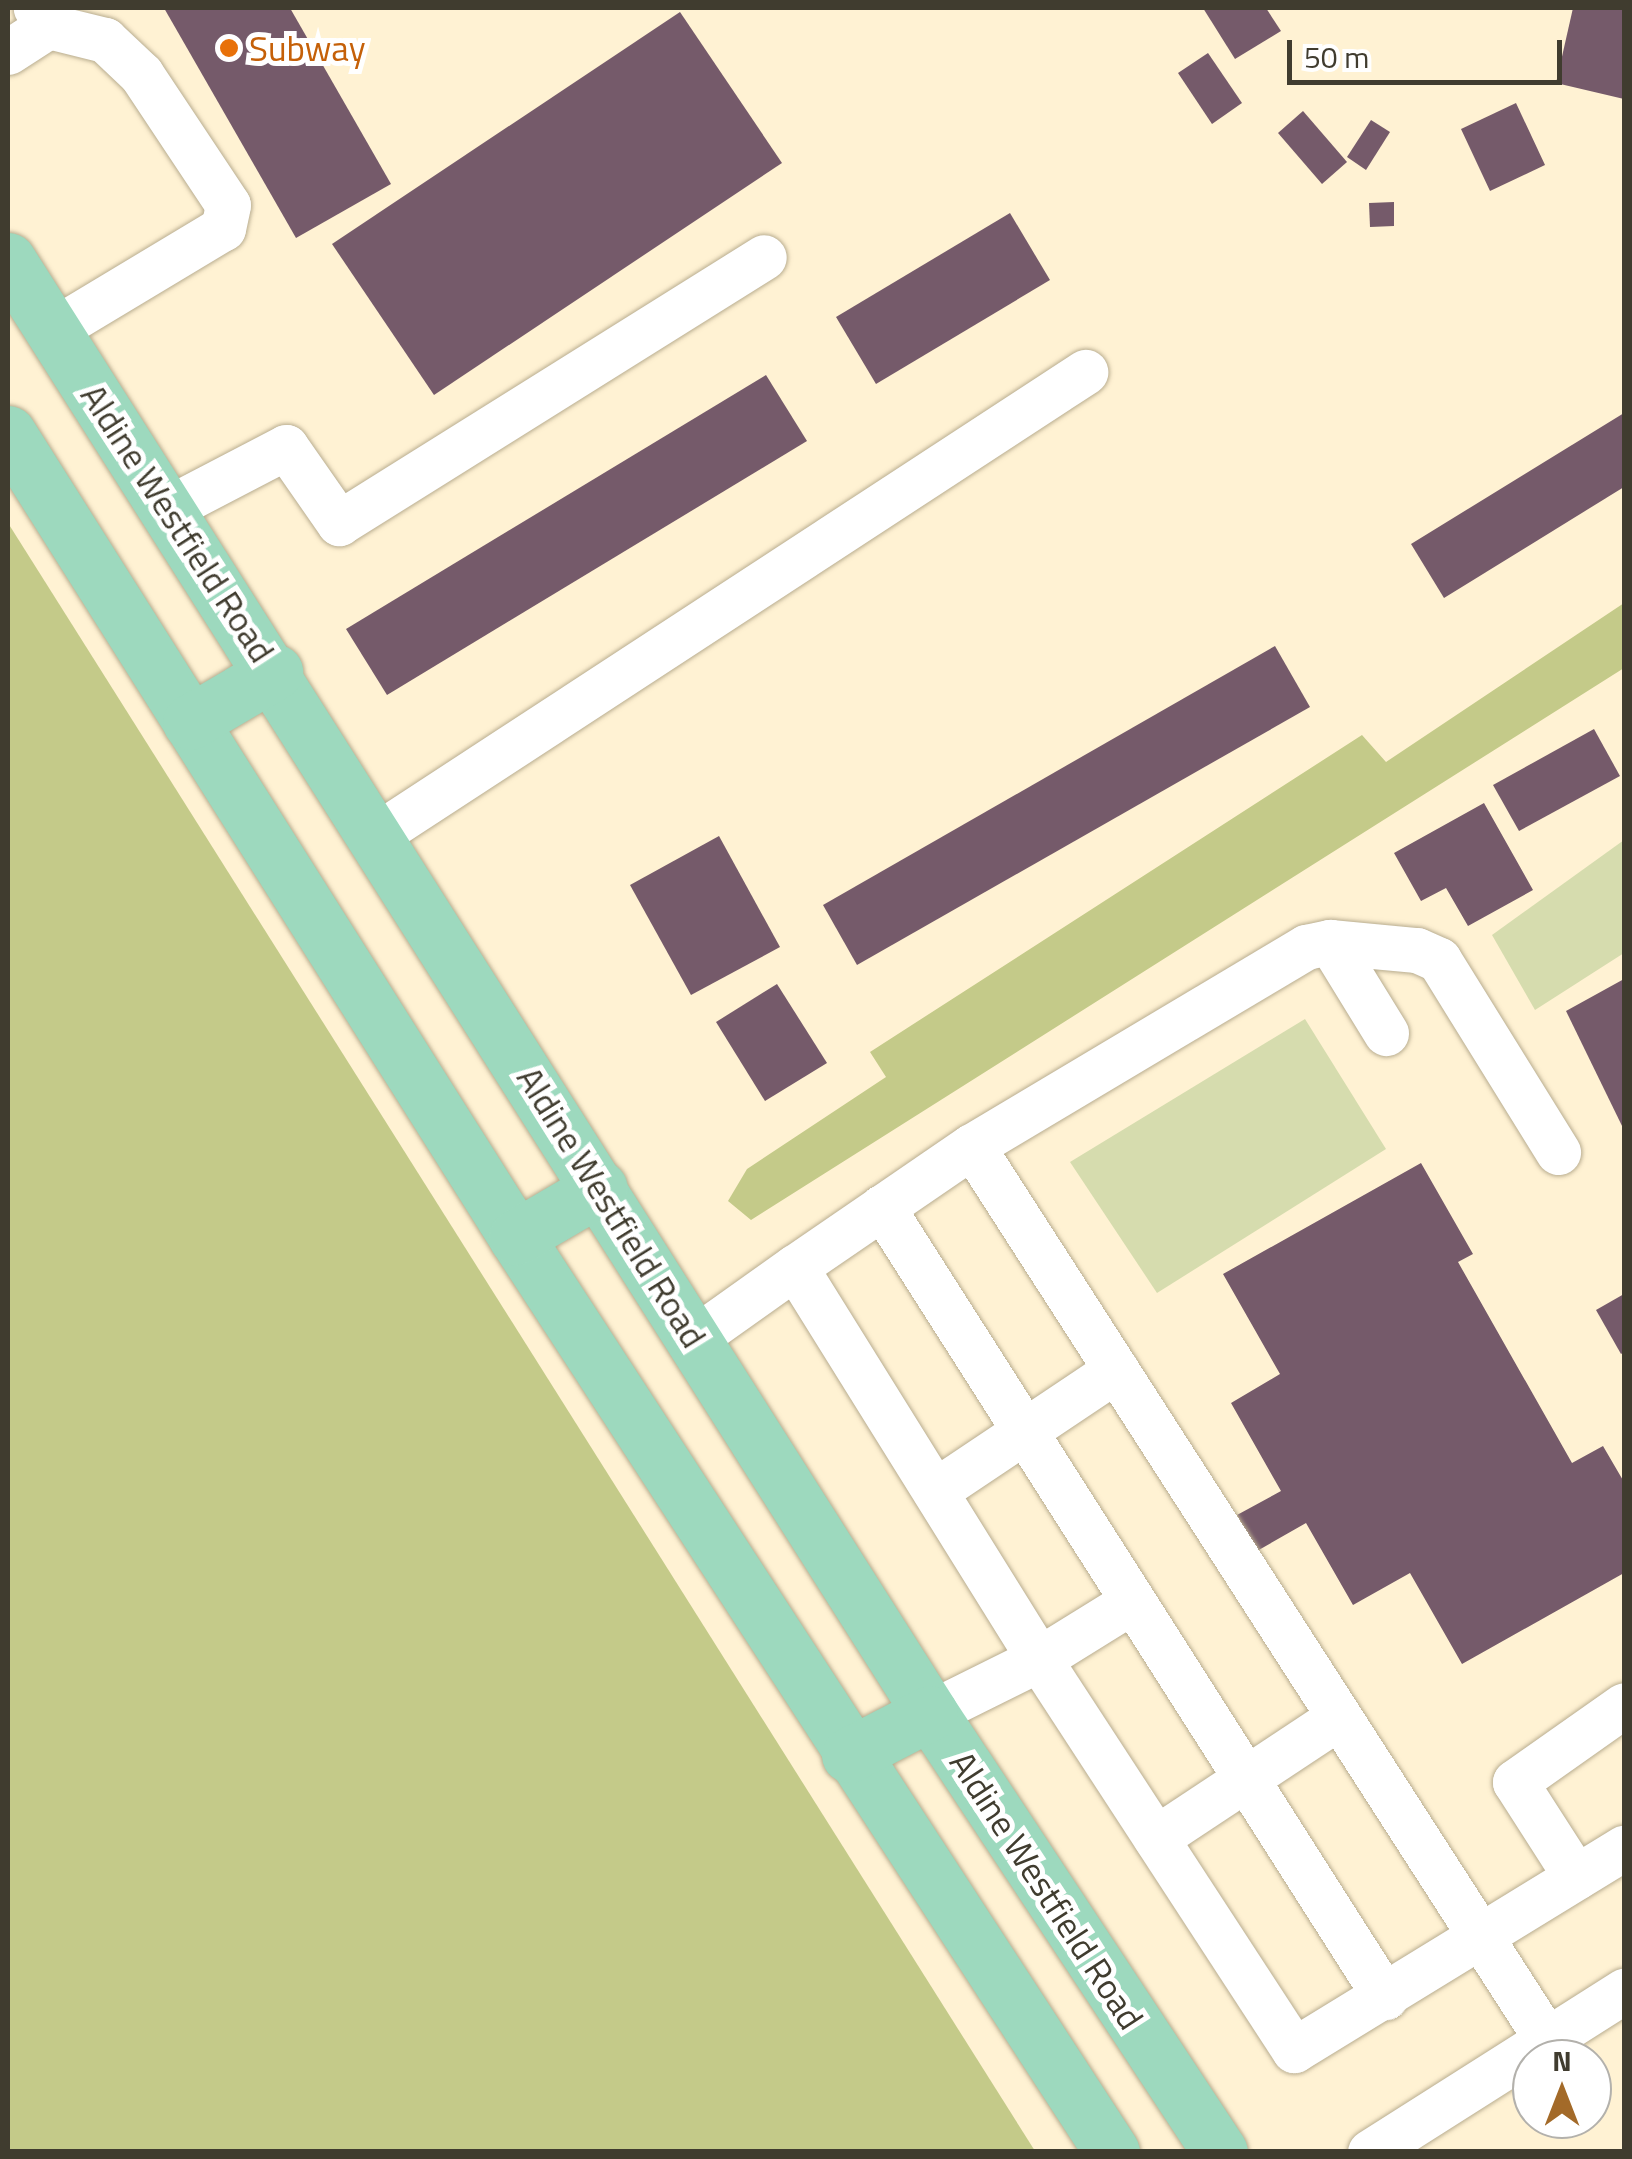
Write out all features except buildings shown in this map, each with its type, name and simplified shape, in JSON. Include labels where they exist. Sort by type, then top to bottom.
[{"type":"main road","name":"Aldine Westfield Road","points":[[8,260],[378,834],[930,1713],[1220,2152]]},
{"type":"main road","points":[[8,433],[516,1237],[1112,2152]]},
{"type":"main road","points":[[190,722],[275,672]]},
{"type":"main road","points":[[516,1237],[600,1188]]},
{"type":"main road","points":[[850,1755],[930,1713]]},
{"type":"street","points":[[8,52],[42,17],[106,40],[141,74],[228,205],[223,228],[53,330]]},
{"type":"street","points":[[169,508],[286,447],[339,523],[764,257]]},
{"type":"street","points":[[378,834],[1085,372]]},
{"type":"street","points":[[1330,942],[1386,1034]]},
{"type":"street","points":[[695,1338],[972,1146],[1306,947],[1330,942],[1416,950],[1440,960],[1558,1152]]},
{"type":"street","points":[[972,1146],[1545,2039]]},
{"type":"street","points":[[882,1207],[1384,1996]]},
{"type":"street","points":[[794,1267],[1039,1658],[1294,2050],[1482,1939],[1624,1848]]},
{"type":"street","points":[[934,1491],[1116,1370]]},
{"type":"street","points":[[930,1713],[1039,1658],[1130,1602]]},
{"type":"street","points":[[1576,1877],[1514,1792],[1514,1782],[1624,1705]]},
{"type":"street","points":[[1156,1838],[1339,1717]]},
{"type":"street","points":[[1548,2039],[1624,1990]]},
{"type":"street","points":[[1386,2147],[1512,2063]]},
{"type":"green space","points":[[8,523],[1035,2151],[8,2151]]},
{"type":"green space","points":[[1624,603],[1624,668],[751,1220],[728,1201],[747,1169],[886,1077],[870,1052],[1362,735],[1386,762]]},
{"type":"green space","points":[[1624,840],[1624,953],[1535,1010],[1492,935]]},
{"type":"green space","points":[[1305,1019],[1386,1149],[1157,1293],[1070,1162]]},
{"type":"place","name":"Subway","points":[[229,48]]}]
